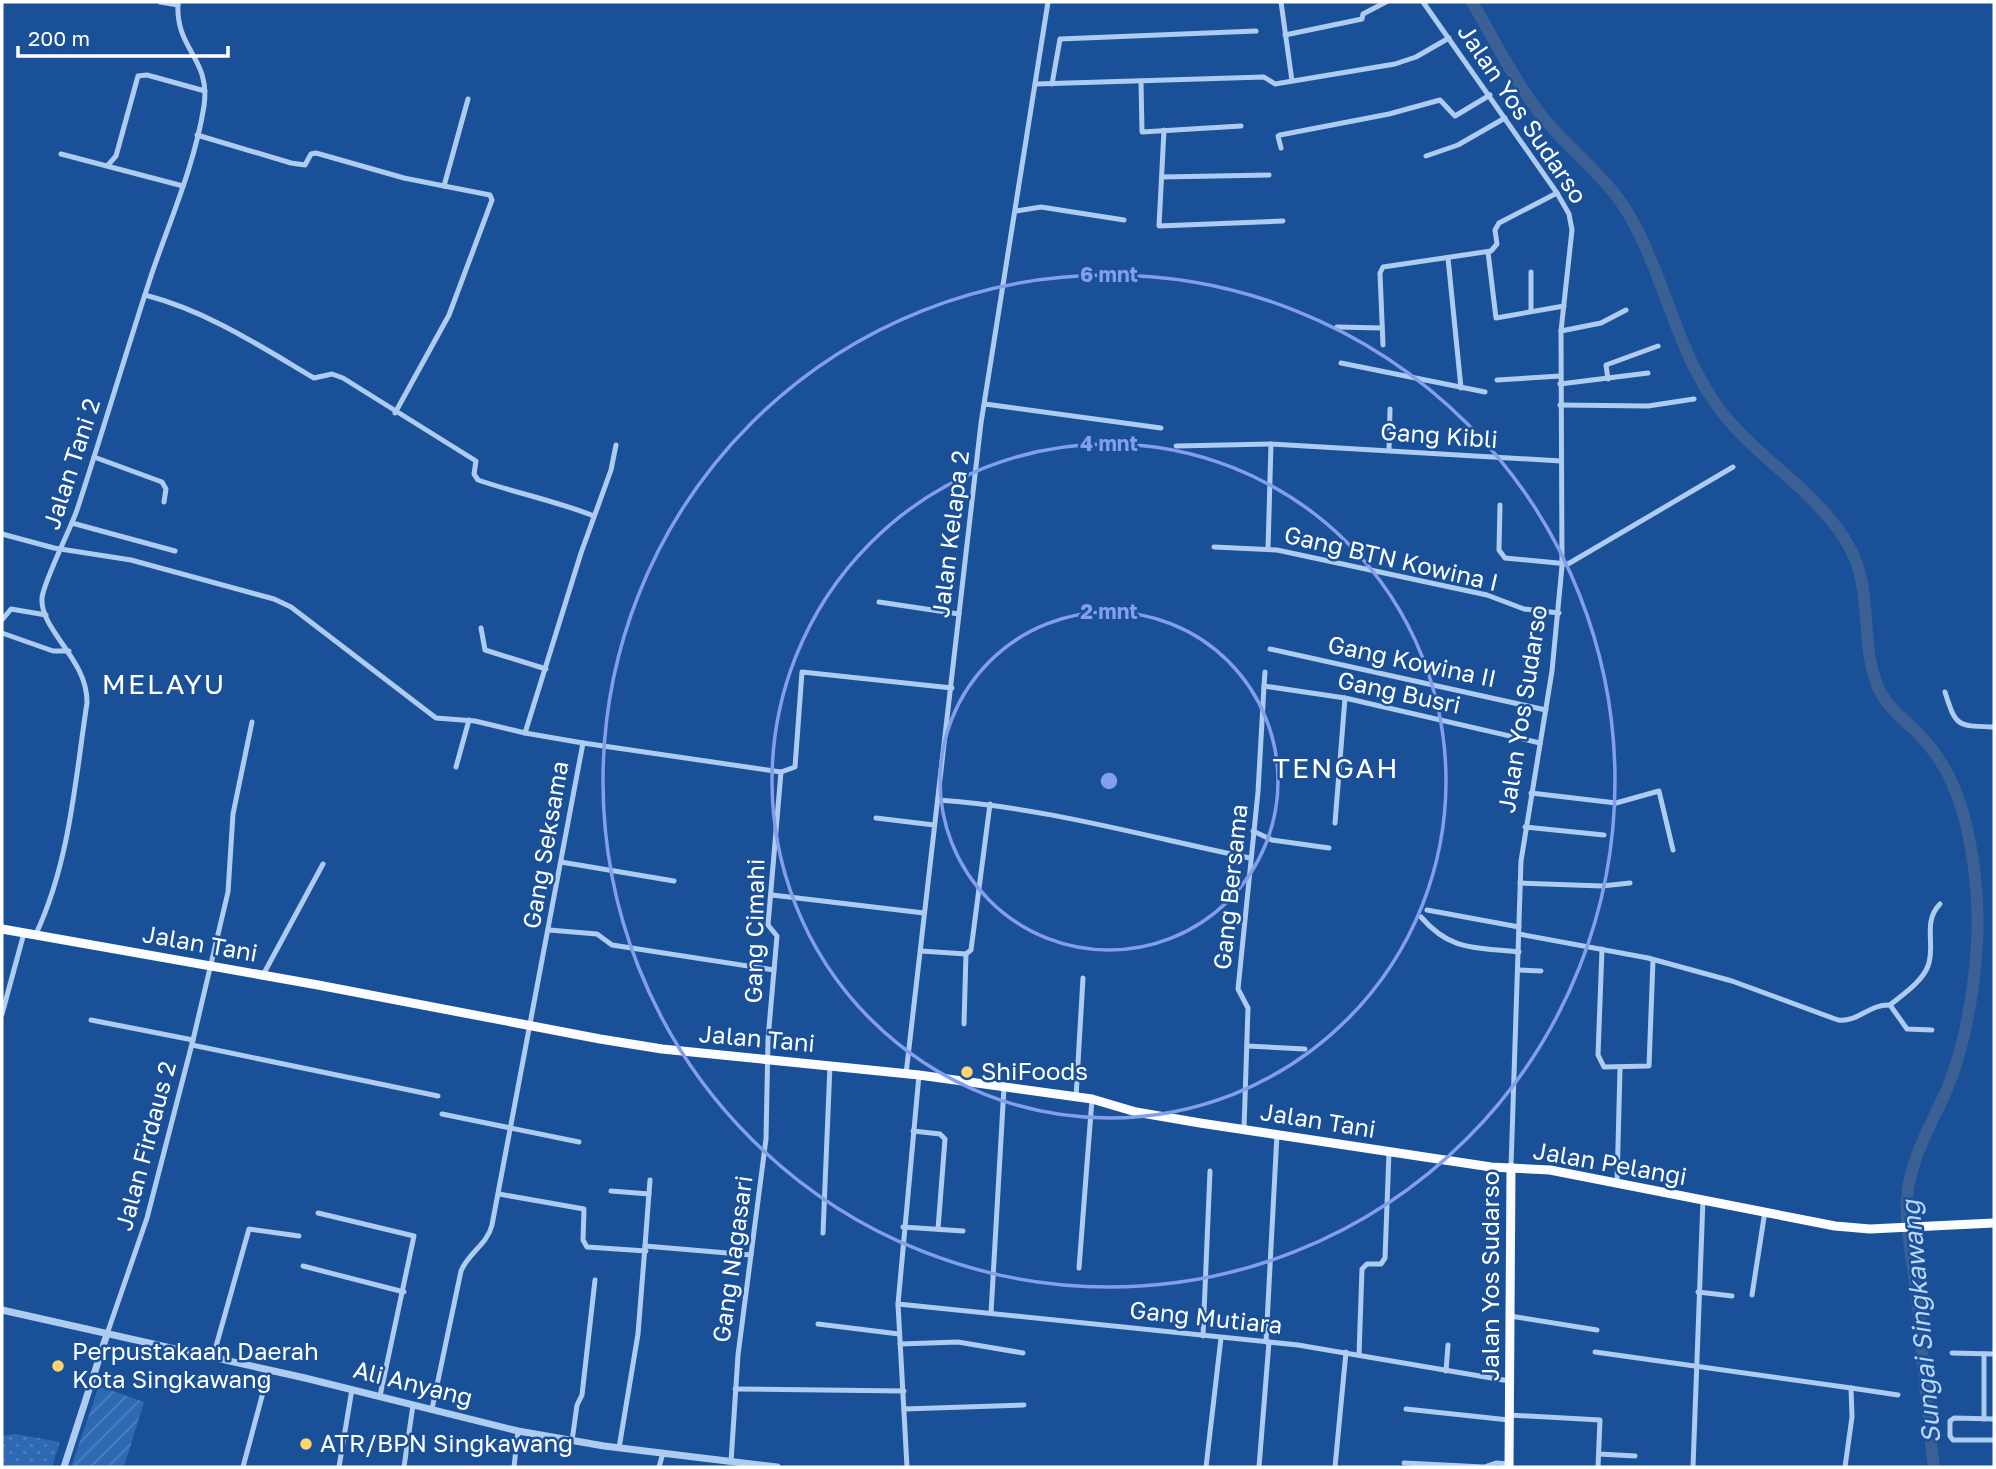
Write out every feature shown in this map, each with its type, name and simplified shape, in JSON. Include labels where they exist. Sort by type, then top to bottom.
[{"type":"highway","name":"Jalan Tani","points":[[2,929],[263,975],[531,1028],[662,1049],[919,1075],[1092,1099],[1161,1117],[1389,1152],[1511,1167]]},
{"type":"highway","name":"Jalan Pelangi","points":[[1511,1167],[1550,1170],[1703,1199]]},
{"type":"highway","points":[[1703,1199],[1854,1229],[1994,1223]]},
{"type":"main road","name":"Jalan Yos Sudarso","points":[[1509,1465],[1511,1167]]},
{"type":"street","points":[[160,2],[178,3]]},
{"type":"street","name":"Jalan Kelapa 2","points":[[906,1074],[985,404],[1016,211],[1045,84],[1048,2]]},
{"type":"street","points":[[1280,2],[1292,80]]},
{"type":"street","points":[[1285,35],[1347,25],[1362,19],[1363,14],[1386,2]]},
{"type":"street","name":"Jalan Yos Sudarso","points":[[1423,2],[1558,193],[1569,214],[1572,230],[1561,331],[1562,566],[1559,613],[1546,710],[1525,827],[1520,883],[1511,1167]]},
{"type":"street","name":"Jalan Tani 2","points":[[46,615],[43,592],[72,523],[183,186],[197,135],[205,91],[201,66],[180,32],[178,3]]},
{"type":"street","points":[[1256,31],[1060,39],[1045,84],[1264,77],[1275,84],[1395,64],[1449,38]]},
{"type":"street","points":[[108,166],[117,152],[138,76],[147,75],[205,91]]},
{"type":"street","points":[[1141,81],[1142,132],[1241,126]]},
{"type":"street","points":[[1281,148],[1280,135],[1389,114],[1440,100],[1455,116],[1490,95]]},
{"type":"street","points":[[444,186],[467,99]]},
{"type":"street","points":[[1426,156],[1458,145],[1505,118]]},
{"type":"street","points":[[1164,130],[1159,226],[1283,221]]},
{"type":"street","points":[[197,135],[291,163],[305,165],[311,154],[316,153],[404,178],[490,195],[492,200],[449,315],[395,413]]},
{"type":"street","points":[[61,153],[183,186]]},
{"type":"street","points":[[1162,177],[1269,175]]},
{"type":"street","points":[[1383,345],[1380,273],[1383,267],[1488,252],[1497,244],[1496,230],[1499,223],[1558,193]]},
{"type":"street","points":[[1016,211],[1041,207],[1124,220]]},
{"type":"street","points":[[1488,252],[1495,317],[1564,306]]},
{"type":"street","points":[[1448,258],[1461,388]]},
{"type":"street","points":[[1531,272],[1531,311]]},
{"type":"street","points":[[145,295],[211,319],[273,351],[314,378],[337,374],[395,413],[476,461],[474,474],[478,480],[522,491],[594,516]]},
{"type":"street","points":[[1561,331],[1601,323],[1626,310]]},
{"type":"street","points":[[1337,327],[1382,328]]},
{"type":"street","points":[[1608,379],[1606,365],[1658,346]]},
{"type":"street","points":[[1341,363],[1485,392]]},
{"type":"street","points":[[1560,384],[1648,373]]},
{"type":"street","points":[[1497,380],[1560,376]]},
{"type":"street","points":[[1560,405],[1648,406],[1694,400]]},
{"type":"street","points":[[985,404],[1161,428]]},
{"type":"street","points":[[1389,450],[1390,409]]},
{"type":"street","points":[[525,733],[616,444]]},
{"type":"street","points":[[1268,549],[1271,444]]},
{"type":"street","name":"Gang Kibli","points":[[1176,446],[1271,444],[1561,461]]},
{"type":"street","points":[[94,457],[162,482],[166,489],[163,502]]},
{"type":"street","points":[[1500,505],[1501,555],[1505,558],[1562,566],[1733,467]]},
{"type":"street","points":[[72,523],[175,551]]},
{"type":"street","points":[[2,534],[62,549],[131,560],[274,599],[291,607],[429,715],[436,718],[469,720],[583,743]]},
{"type":"street","name":"Gang BTN Kowina I","points":[[1214,547],[1268,549],[1487,595],[1524,609],[1559,613]]},
{"type":"street","points":[[879,602],[959,614]]},
{"type":"street","points":[[2,620],[11,609],[46,615],[85,680],[87,703],[74,803],[54,892],[36,934]]},
{"type":"street","points":[[481,628],[484,649],[546,669]]},
{"type":"street","points":[[2,633],[53,652],[69,651]]},
{"type":"street","name":"Gang Kowina II","points":[[1270,649],[1546,710]]},
{"type":"street","name":"Gang Cimahi","points":[[768,1059],[777,936],[768,925],[781,772],[795,767],[802,672],[952,688]]},
{"type":"street","points":[[1264,686],[1265,672]]},
{"type":"street","name":"Gang Busri","points":[[1264,686],[1345,698],[1540,743]]},
{"type":"street","name":"Gang Bersama","points":[[1244,1129],[1248,1008],[1238,989],[1264,686]]},
{"type":"street","points":[[1945,692],[1951,714],[1956,721],[1971,726],[1994,727]]},
{"type":"street","points":[[1335,823],[1345,698]]},
{"type":"street","points":[[456,767],[469,720]]},
{"type":"street","name":"Jalan Firdaus 2","points":[[107,1334],[147,1218],[228,892],[233,814],[252,722]]},
{"type":"street","name":"Gang Seksama","points":[[432,1409],[461,1271],[469,1256],[489,1237],[499,1194],[583,743],[781,772]]},
{"type":"street","points":[[1531,793],[1609,803],[1659,791],[1673,850]]},
{"type":"street","points":[[938,800],[990,804],[1250,859]]},
{"type":"street","points":[[964,1024],[966,954],[972,948],[990,804]]},
{"type":"street","points":[[876,818],[934,825]]},
{"type":"street","points":[[1525,827],[1604,835]]},
{"type":"street","points":[[1253,831],[1272,840],[1329,848]]},
{"type":"street","points":[[561,862],[674,881]]},
{"type":"street","points":[[263,975],[323,864]]},
{"type":"street","points":[[1520,883],[1575,887],[1630,883]]},
{"type":"street","points":[[772,895],[924,913]]},
{"type":"street","points":[[1427,910],[1653,960],[1732,981],[1838,1020],[1851,1019],[1875,1006],[1889,1005],[1915,984],[1928,967],[1930,920],[1940,904]]},
{"type":"street","points":[[1421,917],[1442,939],[1472,947],[1519,952]]},
{"type":"street","points":[[549,930],[597,934],[612,945],[774,970]]},
{"type":"street","points":[[2,1014],[24,932]]},
{"type":"street","points":[[1602,949],[1598,1059],[1604,1068],[1647,1068],[1651,1063],[1653,960]]},
{"type":"street","points":[[920,951],[966,954]]},
{"type":"street","points":[[1518,970],[1541,971]]},
{"type":"street","points":[[1076,1097],[1083,978]]},
{"type":"street","points":[[1889,1005],[1907,1028],[1932,1030]]},
{"type":"street","points":[[91,1020],[438,1096]]},
{"type":"street","points":[[1247,1046],[1305,1049]]},
{"type":"street","name":"Gang Nagasari","points":[[733,1464],[735,1389],[766,1139],[768,1059]]},
{"type":"street","points":[[823,1233],[830,1065]]},
{"type":"street","points":[[1616,1183],[1620,1069]]},
{"type":"street","points":[[907,1467],[898,1304],[919,1075]]},
{"type":"street","points":[[991,1313],[1004,1087]]},
{"type":"street","points":[[1079,1268],[1092,1099]]},
{"type":"street","points":[[442,1114],[579,1142]]},
{"type":"street","points":[[913,1130],[940,1134],[945,1139],[938,1229]]},
{"type":"street","points":[[1259,1467],[1277,1134]]},
{"type":"street","points":[[1359,1355],[1362,1269],[1365,1265],[1381,1264],[1385,1258],[1389,1152]]},
{"type":"street","points":[[1203,1336],[1210,1171]]},
{"type":"street","points":[[619,1448],[638,1334],[650,1180]]},
{"type":"street","points":[[611,1191],[649,1194]]},
{"type":"street","points":[[499,1194],[584,1209],[583,1240],[587,1247],[751,1255]]},
{"type":"street","points":[[1693,1467],[1703,1199]]},
{"type":"street","points":[[1752,1295],[1765,1211]]},
{"type":"street","points":[[318,1213],[411,1233],[414,1239],[380,1396]]},
{"type":"street","points":[[903,1227],[963,1230]]},
{"type":"street","points":[[213,1357],[250,1229],[299,1236]]},
{"type":"street","points":[[303,1266],[404,1292]]},
{"type":"street","points":[[572,1441],[577,1405],[582,1395],[596,1280]]},
{"type":"street","points":[[1698,1292],[1732,1296]]},
{"type":"street","name":"Gang Mutiara","points":[[898,1304],[1267,1342],[1346,1352],[1509,1381]]},
{"type":"street","name":"Ali Anyang","points":[[2,1310],[352,1389],[518,1432],[733,1464],[777,1467]]},
{"type":"street","points":[[1510,1316],[1597,1330]]},
{"type":"street","points":[[818,1324],[899,1334]]},
{"type":"street","points":[[64,1467],[107,1334]]},
{"type":"street","points":[[1206,1467],[1221,1338]]},
{"type":"street","points":[[900,1344],[958,1342],[1023,1353]]},
{"type":"street","points":[[1446,1371],[1448,1345]]},
{"type":"street","points":[[1335,1467],[1346,1352]]},
{"type":"street","points":[[1595,1352],[1898,1395]]},
{"type":"street","points":[[1952,1353],[1994,1354]]},
{"type":"street","points":[[1984,1354],[1984,1419]]},
{"type":"street","points":[[243,1467],[269,1370]]},
{"type":"street","points":[[735,1389],[769,1392],[864,1388],[904,1391]]},
{"type":"street","points":[[1845,1467],[1850,1444],[1851,1388]]},
{"type":"street","points":[[339,1467],[352,1389]]},
{"type":"street","points":[[404,1467],[413,1405]]},
{"type":"street","points":[[904,1409],[1024,1405]]},
{"type":"street","points":[[1406,1409],[1509,1417],[1600,1420],[1598,1467]]},
{"type":"street","points":[[1994,1419],[1951,1419],[1951,1439],[1994,1440]]},
{"type":"street","points":[[514,1467],[518,1432]]},
{"type":"street","points":[[660,1467],[663,1453]]},
{"type":"street","points":[[1599,1454],[1635,1456]]},
{"type":"street","points":[[1404,1463],[1484,1467],[1496,1463],[1509,1465]]},
{"type":"shaded area","points":[[99,1386],[144,1402],[124,1467],[71,1467]]},
{"type":"shaded area","points":[[15,1434],[60,1442],[52,1467],[2,1467],[2,1436]]},
{"type":"waterway","name":"Sungai Singkawang","points":[[1472,2],[1535,107],[1610,188],[1628,213],[1651,259],[1688,355],[1713,400],[1746,439],[1821,509],[1851,550],[1862,583],[1869,654],[1878,687],[1887,702],[1920,735],[1938,758],[1948,774],[1962,810],[1976,887],[1976,963],[1968,1017],[1955,1067],[1914,1163],[1907,1202],[1934,1467]]},
{"type":"place","name":"ShiFoods","points":[[967,1072]]},
{"type":"place","name":"Perpustakaan Daerah Kota Singkawang","points":[[58,1366]]},
{"type":"place","name":"ATR/BPN Singkawang","points":[[306,1444]]},
{"type":"district","name":"MELAYU","points":[[164,684]]},
{"type":"district","name":"TENGAH","points":[[1336,768]]}]
